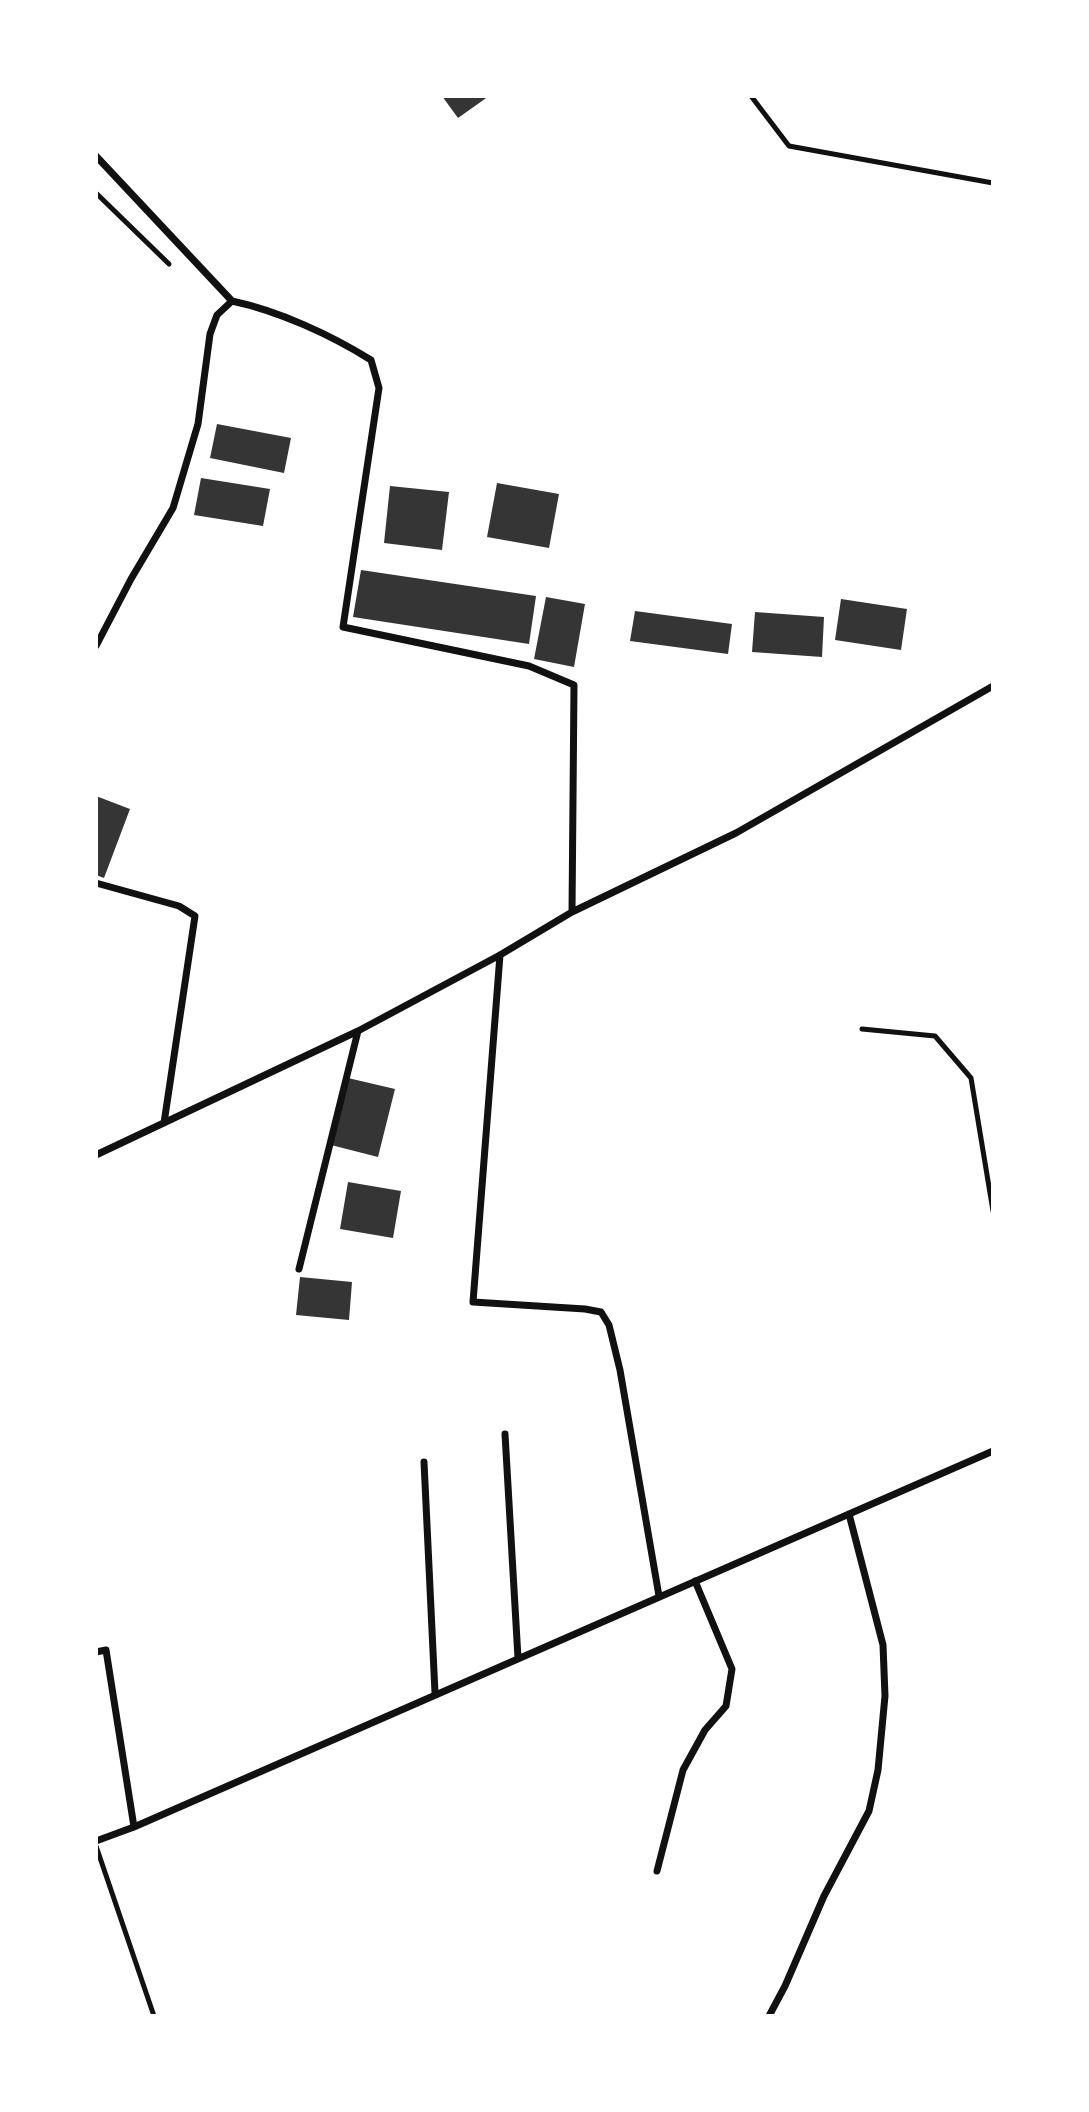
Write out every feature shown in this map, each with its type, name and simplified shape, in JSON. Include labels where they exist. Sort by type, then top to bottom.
[{"type":"street","points":[[96,156],[232,301],[262,308],[335,338],[371,360],[379,388],[343,627],[529,666],[574,685],[572,912]]},
{"type":"street","points":[[96,646],[131,579],[173,509],[198,424],[210,334],[217,315],[232,301]]},
{"type":"street","points":[[96,1155],[358,1031],[500,955],[572,912],[736,833],[993,686]]},
{"type":"street","points":[[96,883],[178,906],[195,916],[164,1123]]},
{"type":"street","points":[[500,955],[473,1302],[585,1309],[601,1312],[610,1325],[659,1596]]},
{"type":"street","points":[[299,1269],[358,1031]]},
{"type":"street","points":[[505,1434],[518,1658]]},
{"type":"street","points":[[96,1843],[993,1451]]},
{"type":"street","points":[[424,1462],[435,1693]]},
{"type":"street","points":[[769,2016],[824,1896],[869,1811],[878,1770],[885,1696],[883,1645],[849,1514]]},
{"type":"street","points":[[657,1871],[683,1770],[705,1730],[726,1706],[732,1669],[695,1581]]},
{"type":"street","points":[[96,1652],[106,1650],[134,1827]]},
{"type":"lane","points":[[751,96],[789,146],[993,183]]},
{"type":"lane","points":[[96,193],[169,264]]},
{"type":"lane","points":[[862,1029],[934,1036],[971,1078],[993,1211]]},
{"type":"lane","points":[[96,1843],[154,2016]]},
{"type":"building","points":[[442,96],[489,96],[458,118]]},
{"type":"building","points":[[217,424],[291,438],[284,473],[210,458]]},
{"type":"building","points":[[201,478],[270,489],[263,526],[194,515]]},
{"type":"building","points":[[497,483],[559,494],[549,548],[487,537]]},
{"type":"building","points":[[390,486],[449,492],[442,550],[384,543]]},
{"type":"building","points":[[361,570],[536,596],[529,644],[353,617]]},
{"type":"building","points":[[546,597],[585,604],[574,667],[534,659]]},
{"type":"building","points":[[841,599],[907,609],[901,650],[835,640]]},
{"type":"building","points":[[635,611],[732,624],[728,654],[630,641]]},
{"type":"building","points":[[755,612],[824,617],[822,657],[752,652]]},
{"type":"building","points":[[96,796],[130,809],[104,878],[96,875]]},
{"type":"building","points":[[348,1078],[395,1089],[378,1157],[331,1145]]},
{"type":"building","points":[[348,1182],[401,1191],[393,1238],[340,1229]]},
{"type":"building","points":[[300,1277],[352,1282],[349,1320],[296,1315]]}]
